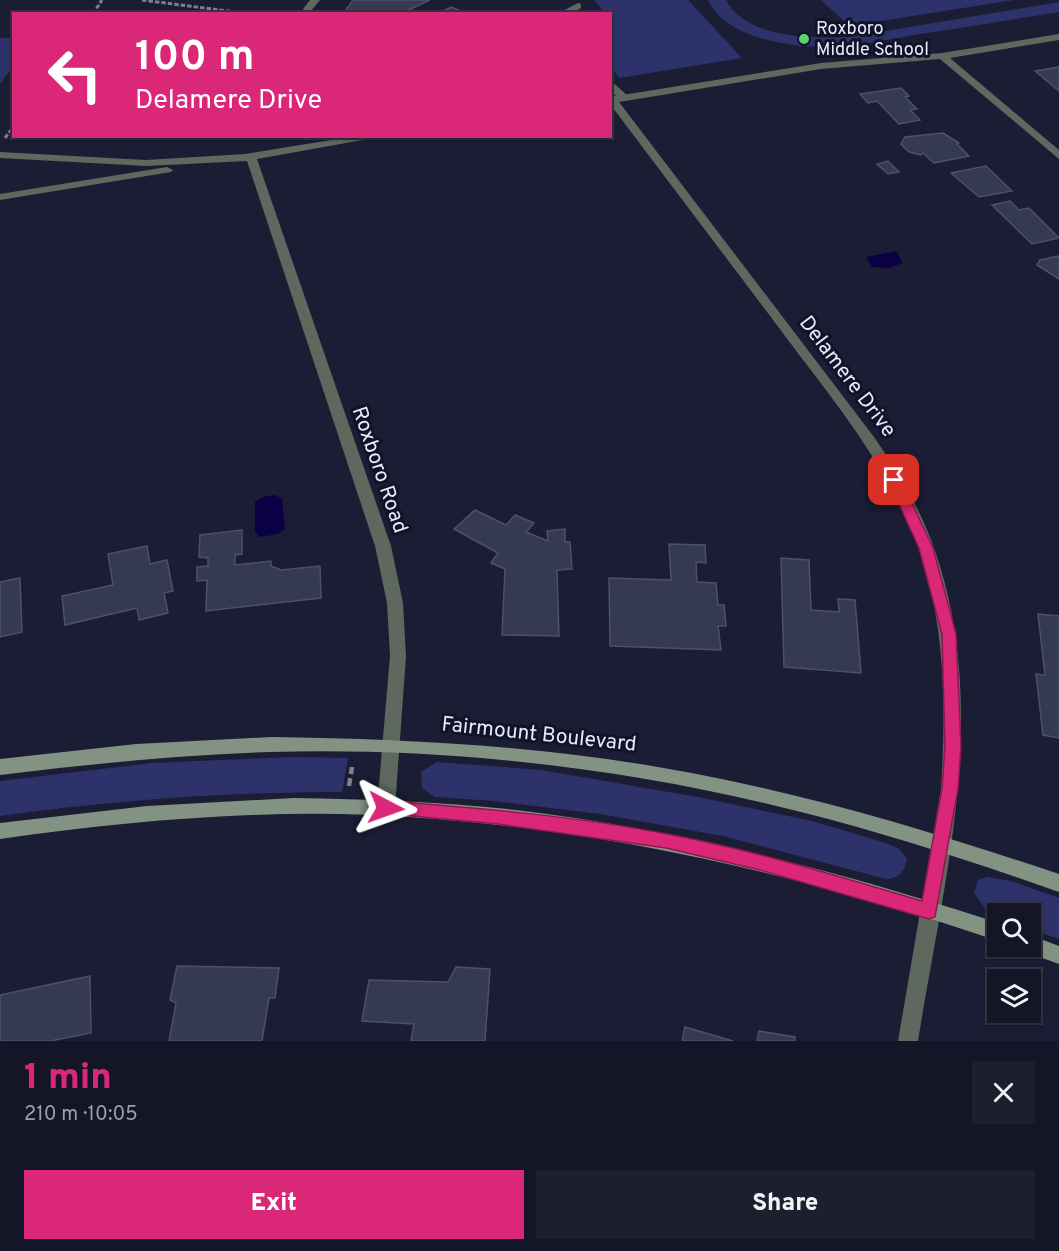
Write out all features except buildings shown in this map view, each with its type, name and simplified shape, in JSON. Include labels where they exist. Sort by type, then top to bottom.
[{"type":"main road","name":"Fairmount Boulevard","points":[[0,766],[102,754],[196,747],[309,743],[393,745],[523,755],[677,776],[764,794],[940,842],[1059,883]]},
{"type":"main road","points":[[0,831],[178,811],[295,806],[386,808],[488,815],[666,841],[760,862],[987,929]]},
{"type":"main road","points":[[1041,948],[1059,955]]},
{"type":"street","points":[[308,9],[315,0]]},
{"type":"street","points":[[563,12],[578,6]]},
{"type":"street","points":[[616,99],[820,66],[942,56],[1059,37]]},
{"type":"street","points":[[942,56],[1059,156]]},
{"type":"street","name":"Delamere Drive","points":[[616,99],[877,450],[912,514],[936,581],[949,634],[953,747],[950,789],[908,1041]]},
{"type":"street","points":[[0,197],[368,138]]},
{"type":"street","points":[[1,156],[146,163],[251,157]]},
{"type":"street","name":"Roxboro Road","points":[[251,157],[383,546],[394,603],[398,656],[393,745],[386,808]]},
{"type":"path","points":[[142,0],[235,12]]},
{"type":"path","points":[[3,141],[12,129]]},
{"type":"path","points":[[348,790],[353,764]]},
{"type":"shaded area","points":[[594,0],[688,0],[742,58],[619,78],[612,68],[612,26],[614,25],[612,12],[604,12]]},
{"type":"shaded area","points":[[708,0],[726,0],[736,13],[749,23],[766,30],[822,38],[856,36],[1059,2],[1059,12],[860,45],[812,47],[778,42],[744,32],[729,24]]},
{"type":"shaded area","points":[[821,0],[1014,0],[849,26]]},
{"type":"shaded area","points":[[0,38],[12,38],[12,67],[0,84]]},
{"type":"shaded area","points":[[896,251],[903,263],[888,268],[872,267],[866,257]]},
{"type":"shaded area","points":[[275,495],[282,499],[285,529],[278,534],[260,537],[255,533],[255,502],[263,497]]},
{"type":"shaded area","points":[[293,757],[348,758],[342,792],[171,798],[0,816],[0,781],[152,763]]},
{"type":"shaded area","points":[[437,762],[541,770],[698,797],[812,821],[886,843],[899,849],[907,859],[901,873],[895,878],[886,879],[723,836],[600,814],[494,801],[435,797],[422,788],[421,772]]},
{"type":"shaded area","points":[[987,877],[1011,881],[1059,898],[1059,939],[1041,933],[1041,903],[987,903],[987,911],[974,893],[978,880]]},
{"type":"place","name":"Roxboro Middle School","points":[[804,39]]},
{"type":"route","points":[[386,808],[498,816],[666,841],[760,862],[929,911],[950,789],[953,747],[949,634],[926,548],[912,514],[894,480]]}]
